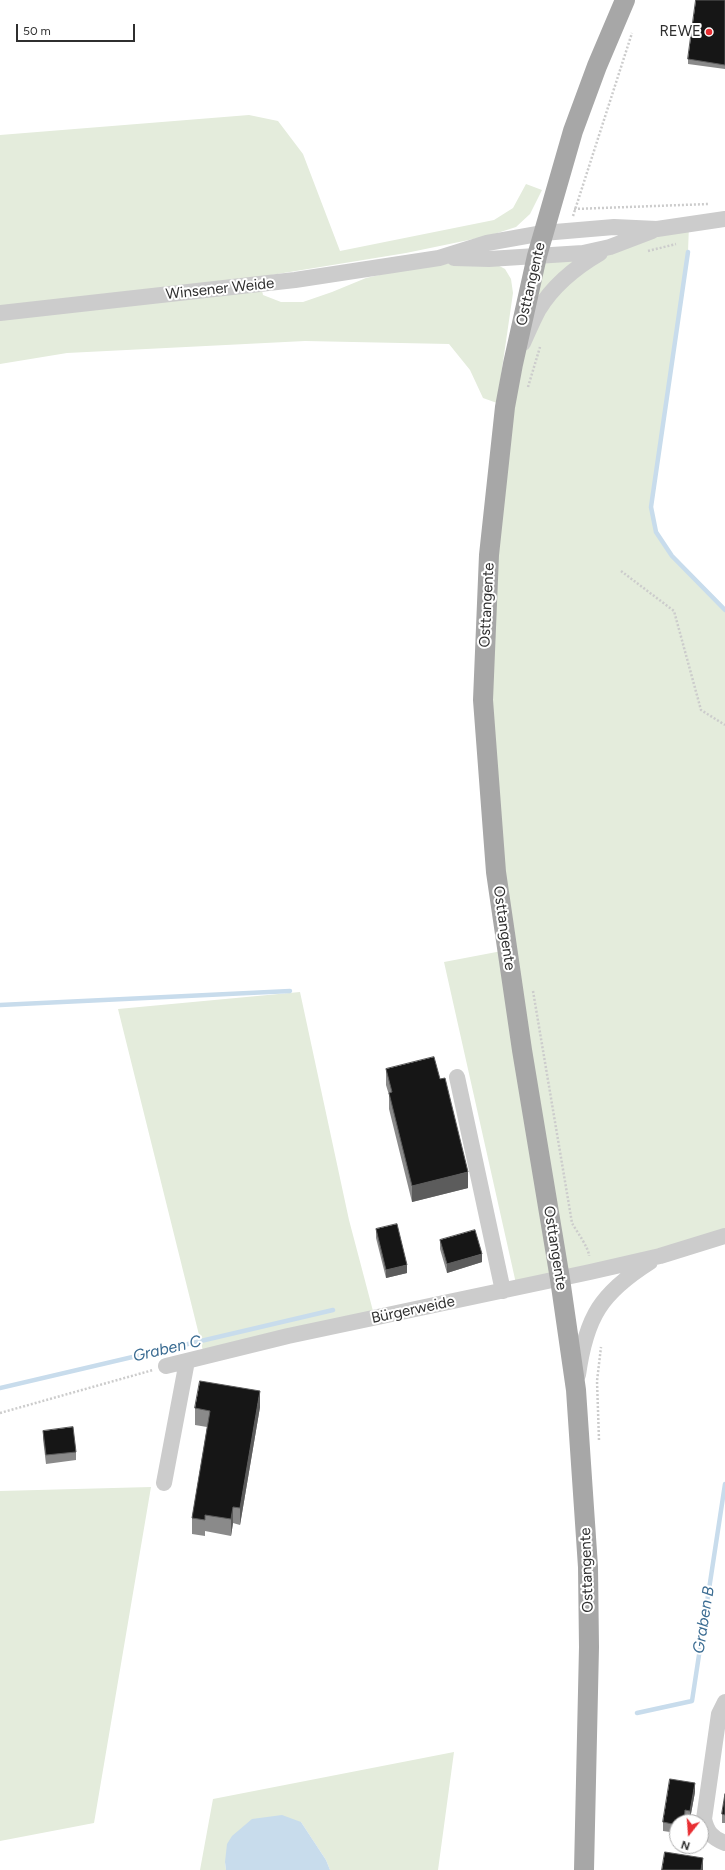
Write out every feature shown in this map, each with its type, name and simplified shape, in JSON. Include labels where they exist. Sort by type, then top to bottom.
[{"type":"main road","name":"Osttangente","points":[[584,1870],[589,1607],[584,1496],[576,1390],[560,1279],[522,1050],[496,872],[483,700],[489,555],[505,407],[513,364],[537,256],[573,130],[597,66],[625,0]]},
{"type":"street","points":[[513,364],[539,309],[562,281],[587,261],[610,247],[657,229],[725,219]]},
{"type":"street","name":"Winsener Weide","points":[[0,313],[295,280],[439,258],[487,243],[570,229],[614,227],[657,229]]},
{"type":"street","name":"Winsener Weide","points":[[439,258],[489,259],[537,256],[583,253],[610,247]]},
{"type":"street","points":[[457,1077],[503,1291]]},
{"type":"street","name":"Bürgerweide","points":[[166,1366],[288,1336],[560,1279],[660,1256],[725,1236]]},
{"type":"street","name":"Bürgerweide","points":[[576,1390],[581,1353],[589,1327],[598,1308],[611,1290],[630,1275],[660,1256]]},
{"type":"street","points":[[164,1483],[187,1361]]},
{"type":"street","points":[[725,1702],[719,1714],[704,1819],[707,1830],[716,1840],[725,1843]]},
{"type":"path","points":[[570,229],[574,209],[633,30]]},
{"type":"path","points":[[574,209],[717,204]]},
{"type":"path","points":[[644,252],[678,243]]},
{"type":"path","points":[[528,388],[541,344]]},
{"type":"path","points":[[621,571],[674,611],[702,710],[725,725]]},
{"type":"path","points":[[532,987],[572,1223],[579,1238],[589,1250],[590,1272]]},
{"type":"path","points":[[599,1444],[598,1381],[602,1342]]},
{"type":"path","points":[[0,1413],[166,1366]]},
{"type":"green space","points":[[249,115],[278,121],[303,154],[340,251],[494,220],[513,208],[526,184],[542,190],[530,214],[516,227],[488,236],[406,253],[259,277],[263,295],[281,302],[303,302],[366,278],[424,265],[490,261],[505,269],[511,279],[513,293],[497,403],[483,398],[470,370],[449,344],[305,341],[67,353],[0,364],[0,135]]},
{"type":"green space","points":[[689,225],[688,252],[651,507],[656,532],[672,556],[725,610],[725,1236],[517,1288],[444,962],[507,950],[496,872],[489,555],[537,256]]},
{"type":"green space","points":[[300,992],[349,1220],[373,1311],[203,1351],[118,1009]]},
{"type":"green space","points":[[151,1487],[94,1823],[0,1841],[0,1491]]},
{"type":"green space","points":[[454,1752],[438,1870],[330,1870],[326,1860],[301,1822],[225,1862],[226,1870],[200,1870],[213,1799]]},
{"type":"water","points":[[282,1815],[301,1822],[326,1860],[330,1870],[226,1870],[225,1862],[227,1844],[232,1836],[252,1819]]},
{"type":"building","name":"REWE","points":[[696,0],[725,0],[725,65],[688,59]]},
{"type":"building","points":[[434,1057],[440,1079],[445,1078],[468,1172],[412,1186],[389,1093],[392,1092],[386,1069]]},
{"type":"building","points":[[397,1224],[407,1265],[386,1270],[376,1229]]},
{"type":"building","points":[[475,1230],[482,1254],[447,1264],[440,1240]]},
{"type":"building","points":[[200,1381],[260,1391],[240,1508],[233,1507],[231,1519],[205,1515],[205,1520],[192,1518],[210,1411],[195,1408]]},
{"type":"building","points":[[73,1427],[76,1452],[46,1455],[43,1431]]},
{"type":"building","points":[[670,1779],[695,1783],[690,1811],[685,1810],[685,1814],[669,1814],[669,1823],[663,1822]]},
{"type":"building","points":[[725,1794],[725,1815],[722,1814]]},
{"type":"building","points":[[665,1852],[669,1853],[669,1854],[703,1858],[701,1870],[662,1870]]},
{"type":"waterway","points":[[688,252],[651,507],[656,532],[672,556],[725,610]]},
{"type":"waterway","points":[[0,1005],[290,991]]},
{"type":"waterway","name":"Graben C","points":[[0,1388],[333,1310]]},
{"type":"waterway","name":"Graben B","points":[[637,1713],[692,1701],[725,1484]]},
{"type":"place","name":"REWE","points":[[709,32]]}]
